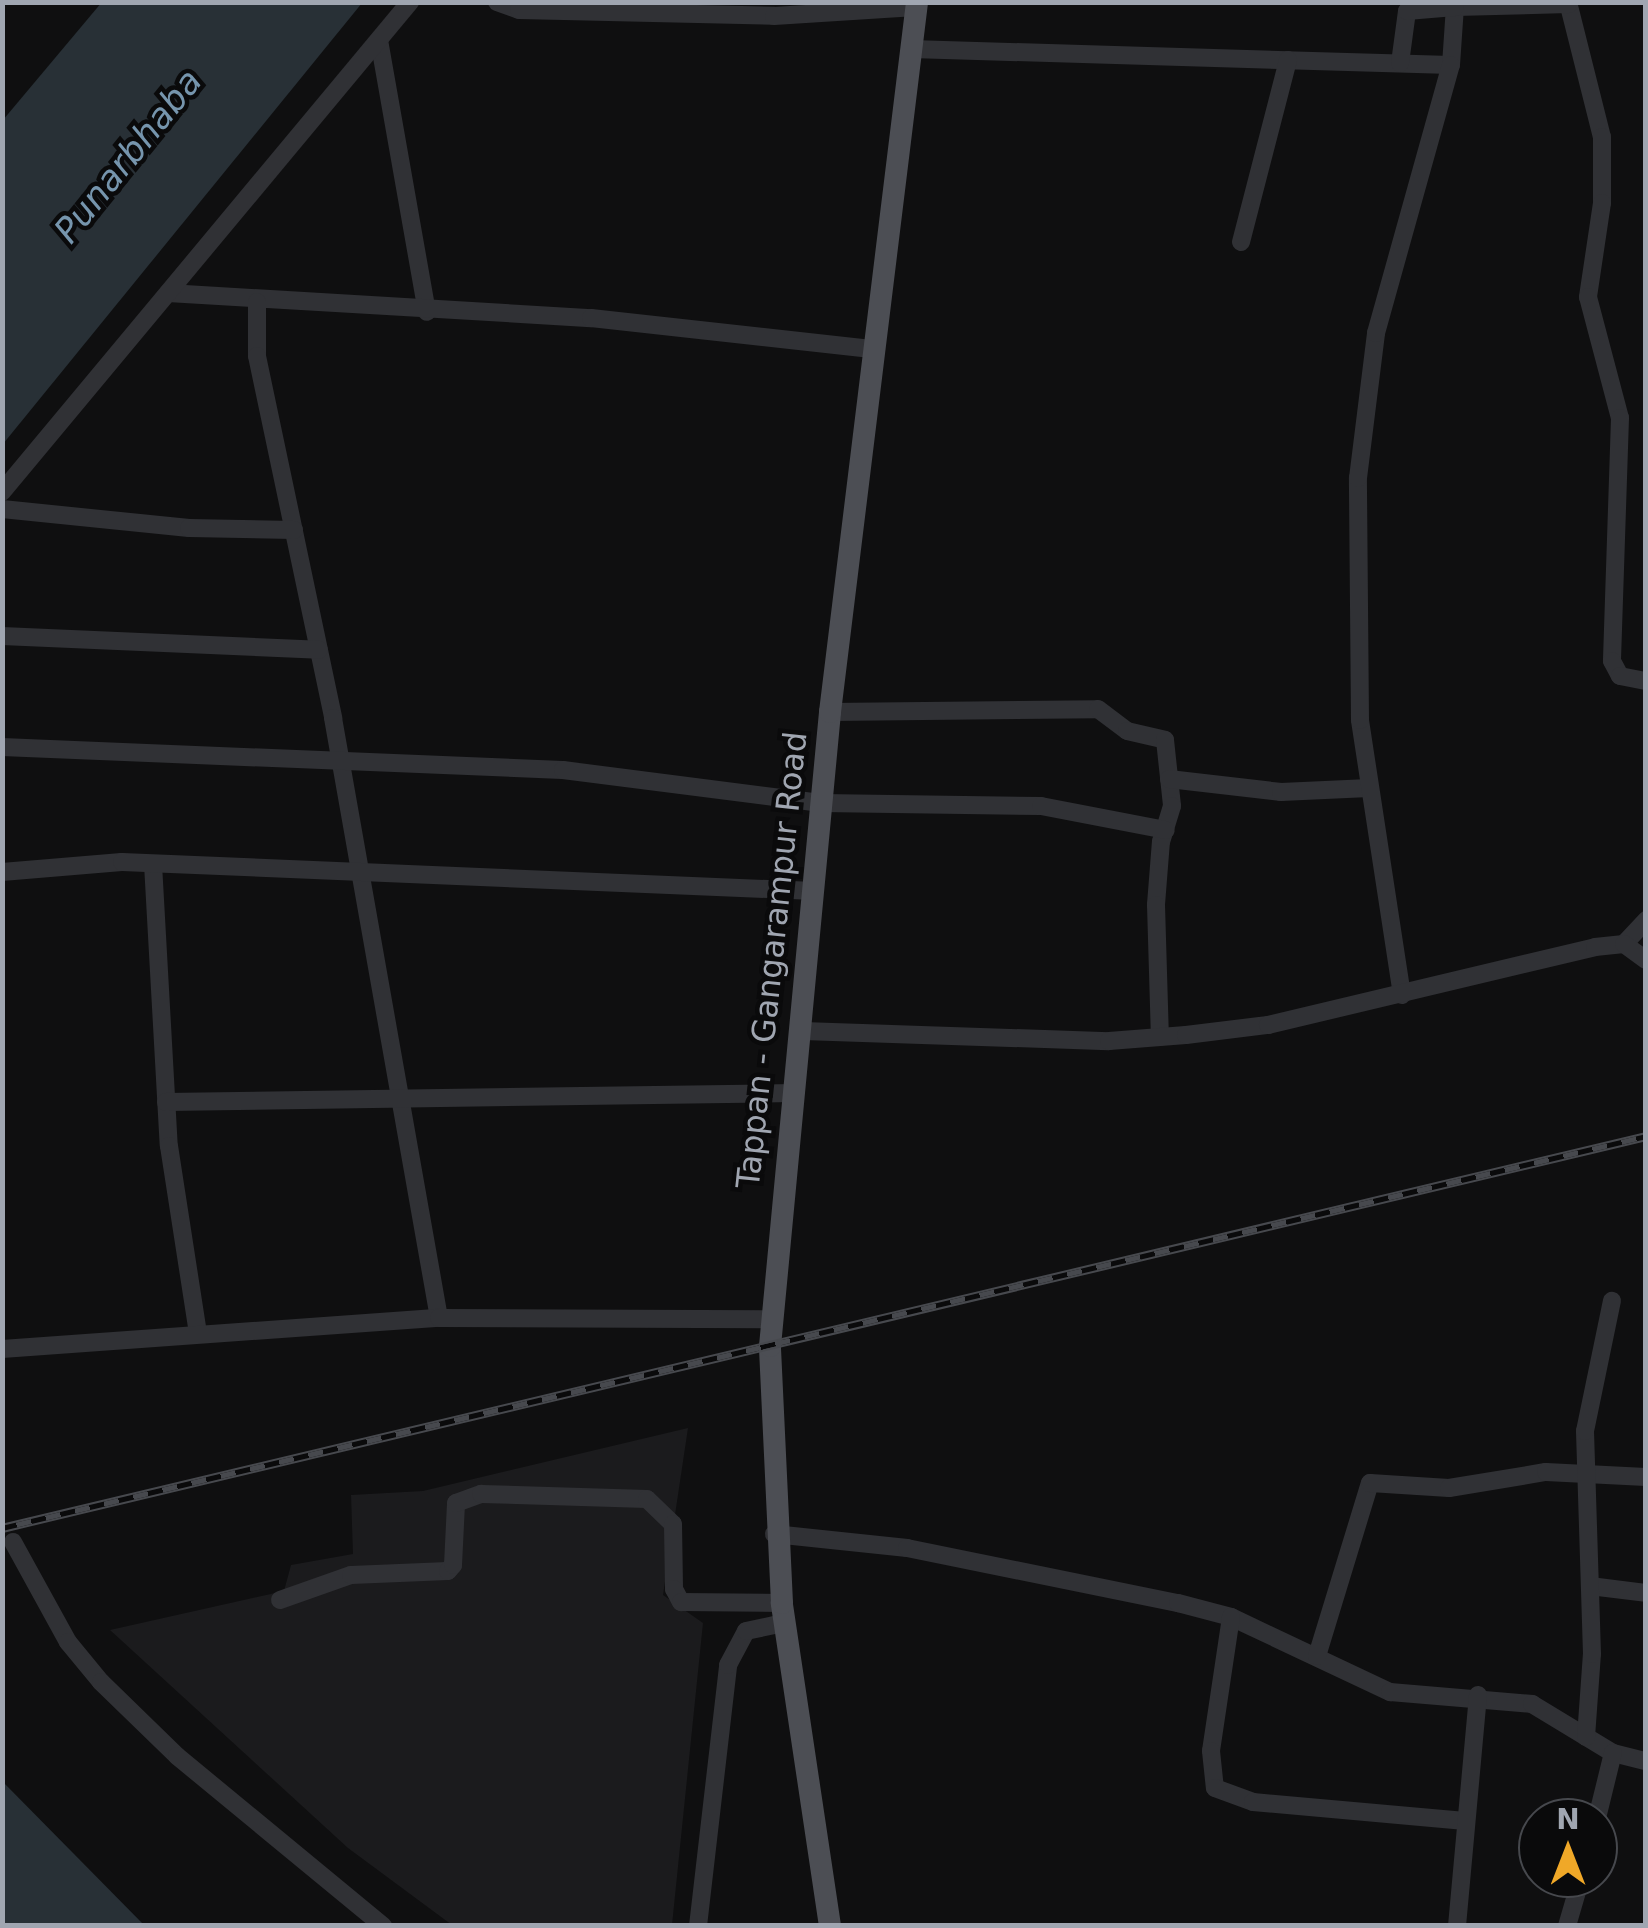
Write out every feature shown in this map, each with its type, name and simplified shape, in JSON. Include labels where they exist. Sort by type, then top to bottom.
[{"type":"main road","name":"Tappan - Gangarampur Road","points":[[830,1926],[774,1534],[771,1319],[803,1030],[830,712],[871,349],[917,5]]},
{"type":"street","points":[[2,492],[410,2]]},
{"type":"street","points":[[497,2],[519,10],[774,16],[917,5]]},
{"type":"street","points":[[1400,64],[1408,12],[1569,4],[1602,137],[1602,203],[1588,297],[1620,418],[1612,661],[1620,676],[1646,681]]},
{"type":"street","points":[[1402,995],[1370,788],[1359,668],[1360,453],[1376,333],[1450,65],[1455,7]]},
{"type":"street","points":[[379,40],[427,312]]},
{"type":"street","points":[[911,49],[1450,65]]},
{"type":"street","points":[[1241,242],[1288,60]]},
{"type":"street","points":[[168,293],[257,302],[642,322],[871,349]]},
{"type":"street","points":[[257,302],[257,356],[340,758],[440,1318]]},
{"type":"street","points":[[2,509],[188,528],[294,530]]},
{"type":"street","points":[[2,636],[319,650]]},
{"type":"street","points":[[830,712],[1110,712],[1127,731],[1165,740],[1169,779],[1156,905],[1160,1037]]},
{"type":"street","points":[[2,747],[340,758],[666,779],[821,802],[1041,806],[1166,830]]},
{"type":"street","points":[[1169,779],[1302,792],[1370,788]]},
{"type":"street","points":[[153,864],[166,1102],[198,1333]]},
{"type":"street","points":[[2,872],[153,864],[814,891]]},
{"type":"street","points":[[803,1030],[1160,1037],[1268,1025],[1624,944],[1646,920]]},
{"type":"street","points":[[1624,944],[1646,960]]},
{"type":"street","points":[[166,1102],[795,1092]]},
{"type":"street","points":[[1586,1737],[1590,1586],[1586,1472],[1590,1399],[1612,1301]]},
{"type":"street","points":[[2,1349],[440,1318],[771,1319]]},
{"type":"street","points":[[1317,1656],[1370,1483],[1449,1488],[1586,1472],[1646,1476]]},
{"type":"street","points":[[280,1600],[351,1574],[448,1571],[454,1566],[456,1503],[481,1494],[647,1499],[659,1504],[673,1524],[674,1589],[681,1602],[783,1613]]},
{"type":"street","points":[[774,1534],[942,1554],[1231,1616],[1390,1692],[1478,1695],[1532,1704],[1613,1754],[1646,1761]]},
{"type":"street","points":[[13,1542],[68,1642],[101,1682],[177,1756],[384,1926]]},
{"type":"street","points":[[1590,1586],[1646,1593]]},
{"type":"street","points":[[698,1926],[728,1665],[746,1632],[783,1613]]},
{"type":"street","points":[[1231,1616],[1211,1752],[1215,1788],[1252,1802],[1465,1820]]},
{"type":"street","points":[[1457,1926],[1478,1695]]},
{"type":"street","points":[[1602,1798],[1613,1754]]},
{"type":"street","points":[[1567,1926],[1575,1898]]},
{"type":"shaded area","points":[[688,1428],[663,1595],[703,1623],[672,1925],[452,1925],[348,1848],[110,1630],[284,1591],[291,1565],[353,1554],[351,1495],[423,1491]]},
{"type":"water","name":"Punarbhaba","points":[[102,2],[362,3],[3,444],[3,120]]},
{"type":"water","points":[[3,1782],[144,1925],[3,1925]]},
{"type":"railway","points":[[2,1528],[1646,1136]]}]
